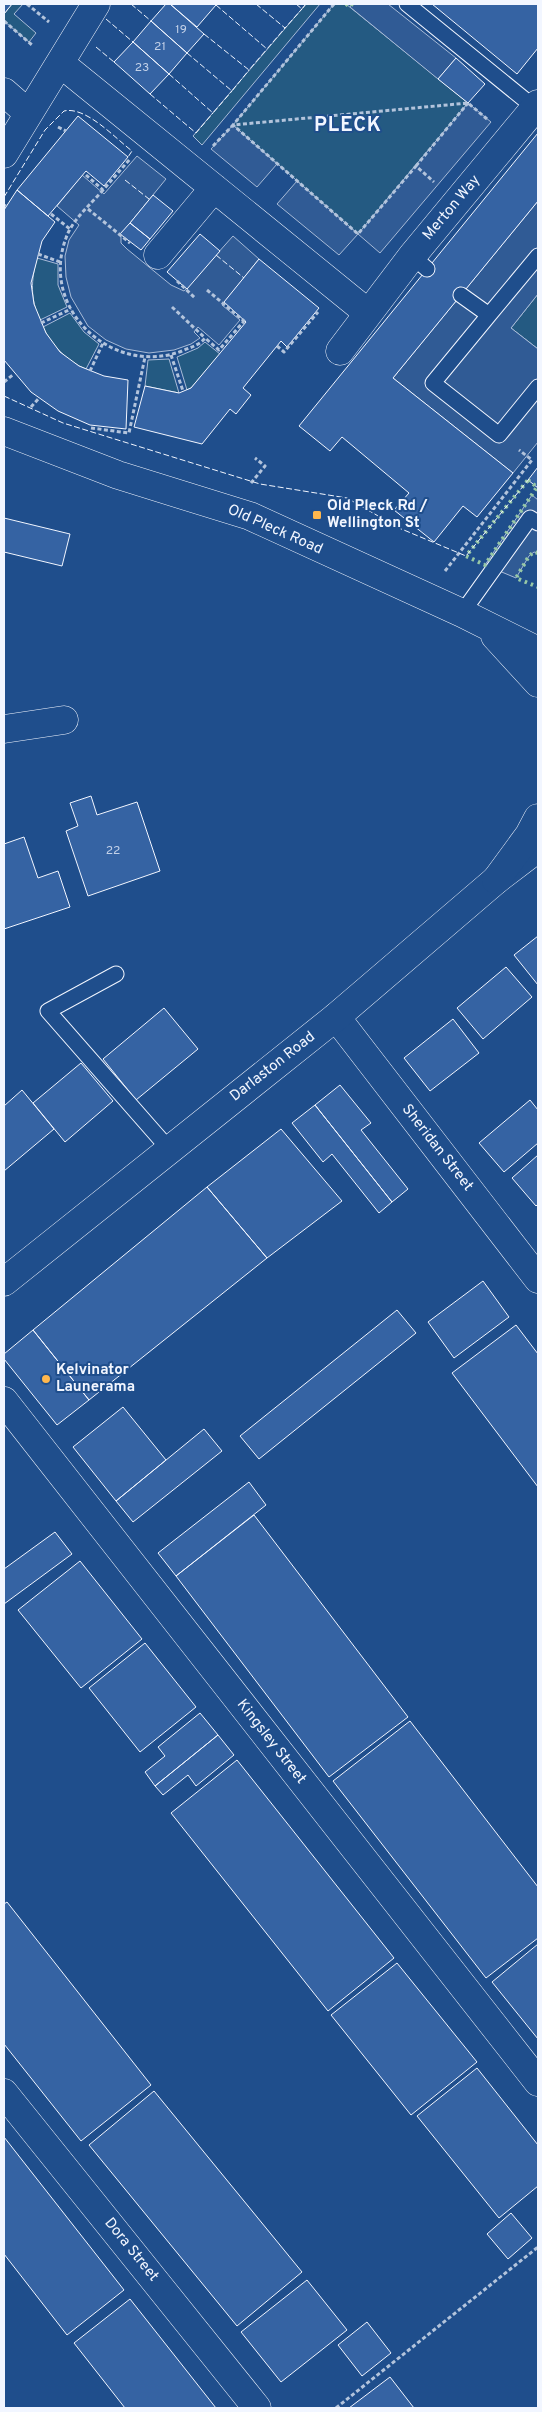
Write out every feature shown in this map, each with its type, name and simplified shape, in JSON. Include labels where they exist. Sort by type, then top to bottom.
[{"type":"main road","points":[[4,154],[96,4]]},
{"type":"main road","points":[[59,65],[150,136],[368,313]]},
{"type":"main road","points":[[4,92],[28,113]]},
{"type":"main road","name":"Merton Way","points":[[340,351],[368,313],[420,262],[456,204],[537,106]]},
{"type":"main road","points":[[158,256],[214,188]]},
{"type":"main road","name":"Old Pleck Road","points":[[4,431],[118,475],[250,516],[538,651]]},
{"type":"main road","points":[[473,619],[538,683]]},
{"type":"main road","points":[[4,729],[64,720]]},
{"type":"main road","points":[[496,880],[529,835],[538,818]]},
{"type":"main road","name":"Darlaston Road","points":[[4,1282],[336,1017],[496,880],[538,848]]},
{"type":"main road","name":"Sheridan Street","points":[[336,1017],[538,1279]]},
{"type":"main road","name":"Kingsley Street","points":[[4,1401],[538,2082]]},
{"type":"main road","name":"Dora Street","points":[[4,2093],[257,2408]]},
{"type":"lane","points":[[407,4],[537,106]]},
{"type":"lane","points":[[538,256],[433,383],[499,435],[538,387]]},
{"type":"lane","points":[[461,295],[490,315]]},
{"type":"lane","points":[[473,619],[530,518],[538,523]]},
{"type":"lane","points":[[116,974],[48,1012],[169,1149]]},
{"type":"path","points":[[192,170],[233,125],[334,4]]},
{"type":"path","points":[[4,23],[59,65]]},
{"type":"path","points":[[233,125],[468,104],[511,137]]},
{"type":"path","points":[[233,125],[358,234],[468,104]]},
{"type":"path","points":[[150,136],[70,229],[60,262],[62,286],[71,310],[82,325],[103,343],[125,353],[145,357],[171,355],[191,347],[205,338]]},
{"type":"path","points":[[416,166],[456,204]]},
{"type":"path","points":[[86,175],[103,190]]},
{"type":"path","points":[[88,209],[131,242]]},
{"type":"path","points":[[51,214],[70,229]]},
{"type":"path","points":[[38,254],[60,262]]},
{"type":"path","points":[[177,281],[195,298]]},
{"type":"path","points":[[277,346],[284,352],[338,288]]},
{"type":"path","points":[[172,307],[219,350],[245,322],[207,290]]},
{"type":"path","points":[[42,323],[71,310]]},
{"type":"path","points":[[90,371],[103,343]]},
{"type":"path","points":[[171,355],[183,391]]},
{"type":"path","points":[[83,426],[129,433],[145,357]]},
{"type":"path","points":[[4,382],[14,374]]},
{"type":"path","points":[[29,408],[39,398]]},
{"type":"path","points":[[457,552],[532,460],[499,435]]},
{"type":"path","points":[[336,2408],[538,2247]]},
{"type":"shaded area","points":[[12,4],[23,4],[14,14],[36,33],[29,42],[4,21],[4,14]]},
{"type":"shaded area","points":[[306,4],[320,4],[202,145],[193,136]]},
{"type":"shaded area","points":[[334,4],[346,4],[468,103],[358,234],[233,125]]},
{"type":"shaded area","points":[[352,4],[388,4],[456,58],[438,79],[350,7]]},
{"type":"shaded area","points":[[468,103],[491,122],[380,253],[358,234]]},
{"type":"shaded area","points":[[233,125],[277,164],[257,187],[211,149]]},
{"type":"shaded area","points":[[137,156],[166,179],[121,234],[121,243],[127,249],[171,285],[184,291],[233,236],[259,259],[222,305],[240,320],[219,345],[198,327],[194,332],[200,338],[191,344],[174,350],[149,353],[126,349],[106,340],[88,326],[71,297],[66,277],[65,256],[69,240],[79,225],[57,206],[82,175],[104,194]]},
{"type":"shaded area","points":[[297,181],[358,234],[339,255],[277,204]]},
{"type":"shaded area","points":[[538,201],[538,294],[511,328],[538,349],[538,442],[513,473],[393,378]]},
{"type":"shaded area","points":[[37,258],[58,264],[58,285],[67,307],[40,320],[34,305],[32,289]]},
{"type":"shaded area","points":[[538,294],[538,349],[511,328]]},
{"type":"shaded area","points":[[70,313],[84,332],[99,344],[86,369],[73,362],[61,352],[43,327]]},
{"type":"shaded area","points":[[205,342],[220,354],[191,388],[187,390],[177,357],[198,348]]},
{"type":"shaded area","points":[[169,359],[179,393],[145,386],[148,360]]},
{"type":"shaded area","points":[[532,495],[538,500],[538,553],[534,552],[529,556],[516,578],[485,565]]},
{"type":"building","points":[[4,4],[12,4],[4,14]]},
{"type":"building","points":[[166,4],[170,4],[204,34],[187,53],[151,21]]},
{"type":"building","points":[[170,4],[214,4],[216,5],[197,27]]},
{"type":"building","points":[[432,4],[538,4],[538,48],[517,74]]},
{"type":"building","points":[[151,21],[187,53],[169,74],[133,42]]},
{"type":"building","points":[[133,42],[169,74],[150,94],[114,62]]},
{"type":"building","points":[[456,58],[485,84],[468,103],[438,79]]},
{"type":"building","points":[[78,116],[128,157],[104,186],[86,171],[48,216],[17,190]]},
{"type":"building","points":[[538,133],[538,201],[393,378],[513,473],[477,517],[463,506],[434,542],[394,510],[409,493],[342,437],[330,451],[299,426]]},
{"type":"building","points":[[17,190],[55,222],[42,241],[31,283],[34,304],[46,333],[60,352],[79,366],[104,376],[128,380],[126,429],[90,425],[58,411],[31,392],[4,360],[4,210]]},
{"type":"building","points":[[153,195],[173,211],[150,239],[130,223]]},
{"type":"building","points":[[130,223],[150,239],[141,250],[120,234]]},
{"type":"building","points":[[200,234],[220,251],[187,289],[167,272]]},
{"type":"building","points":[[259,259],[319,308],[287,347],[281,341],[243,388],[251,395],[236,414],[230,409],[202,444],[134,427],[145,386],[179,393],[191,388],[246,322],[224,302]]},
{"type":"building","points":[[538,467],[538,488],[528,480]]},
{"type":"building","points":[[4,518],[70,534],[62,566],[4,552]]},
{"type":"building","points":[[91,796],[97,815],[137,802],[160,871],[88,896],[66,831],[78,826],[70,803]]},
{"type":"building","points":[[24,837],[38,878],[58,871],[70,907],[4,929],[4,844]]},
{"type":"building","points":[[538,936],[538,985],[514,955]]},
{"type":"building","points":[[506,967],[532,997],[483,1039],[457,1008]]},
{"type":"building","points":[[164,1008],[198,1049],[136,1100],[103,1059]]},
{"type":"building","points":[[453,1019],[479,1053],[430,1091],[404,1058]]},
{"type":"building","points":[[81,1063],[113,1101],[65,1142],[33,1103]]},
{"type":"building","points":[[340,1085],[371,1123],[361,1130],[408,1189],[392,1202],[315,1105]]},
{"type":"building","points":[[22,1090],[54,1129],[4,1171],[4,1106]]},
{"type":"building","points":[[530,1100],[538,1110],[538,1143],[504,1172],[479,1143]]},
{"type":"building","points":[[315,1105],[392,1202],[379,1213],[332,1154],[323,1162],[292,1123]]},
{"type":"building","points":[[281,1129],[342,1201],[267,1258],[207,1187]]},
{"type":"building","points":[[538,1155],[538,1204],[536,1206],[512,1178]]},
{"type":"building","points":[[207,1187],[267,1258],[89,1400],[33,1330]]},
{"type":"building","points":[[483,1281],[509,1317],[454,1358],[428,1322]]},
{"type":"building","points":[[397,1310],[416,1333],[259,1459],[240,1436]]},
{"type":"building","points":[[516,1325],[538,1354],[538,1487],[452,1373]]},
{"type":"building","name":"Kelvinator Launerama","points":[[33,1330],[89,1400],[57,1425],[4,1359],[4,1354]]},
{"type":"building","points":[[123,1407],[166,1460],[116,1501],[73,1447]]},
{"type":"building","points":[[204,1429],[222,1451],[133,1522],[116,1501]]},
{"type":"building","points":[[249,1482],[266,1505],[176,1576],[158,1553]]},
{"type":"building","points":[[254,1515],[408,1717],[329,1777],[176,1576]]},
{"type":"building","points":[[55,1532],[72,1554],[4,1604],[4,1569]]},
{"type":"building","points":[[80,1561],[142,1639],[81,1688],[18,1610]]},
{"type":"building","points":[[145,1643],[196,1707],[140,1752],[89,1688]]},
{"type":"building","points":[[200,1713],[218,1735],[155,1786],[145,1772],[165,1756],[158,1747]]},
{"type":"building","points":[[410,1721],[538,1887],[538,1938],[486,1978],[333,1781]]},
{"type":"building","points":[[218,1735],[234,1755],[196,1786],[188,1775],[163,1795],[155,1786]]},
{"type":"building","points":[[237,1760],[394,1958],[328,2011],[171,1813]]},
{"type":"building","points":[[7,1902],[151,2085],[81,2141],[4,2044],[4,1904]]},
{"type":"building","points":[[538,1944],[538,2039],[492,1982]]},
{"type":"building","points":[[397,1963],[477,2062],[411,2115],[331,2015]]},
{"type":"building","points":[[477,2068],[538,2145],[538,2186],[499,2218],[417,2116]]},
{"type":"building","points":[[154,2091],[302,2272],[237,2326],[89,2145]]},
{"type":"building","points":[[4,2137],[124,2290],[67,2335],[4,2254]]},
{"type":"building","points":[[511,2213],[532,2238],[508,2259],[487,2234]]},
{"type":"building","points":[[307,2280],[347,2330],[281,2382],[241,2332]]},
{"type":"building","points":[[130,2299],[216,2408],[125,2408],[74,2343]]},
{"type":"building","points":[[367,2322],[391,2353],[362,2376],[338,2345]]},
{"type":"building","points":[[390,2377],[414,2408],[349,2408]]},
{"type":"hedge","points":[[346,4],[350,7],[352,4]]},
{"type":"hedge","points":[[528,480],[537,487],[485,565],[466,556],[528,480]]},
{"type":"hedge","points":[[538,553],[534,552],[529,556],[516,578],[538,587]]},
{"type":"fence","points":[[131,4],[151,21]]},
{"type":"fence","points":[[256,4],[285,28],[302,9]]},
{"type":"fence","points":[[296,4],[302,9],[306,4]]},
{"type":"fence","points":[[216,5],[267,49],[285,28]]},
{"type":"fence","points":[[106,19],[133,42]]},
{"type":"fence","points":[[204,34],[249,70],[267,49]]},
{"type":"fence","points":[[96,47],[114,62]]},
{"type":"fence","points":[[187,53],[232,91],[249,70]]},
{"type":"fence","points":[[169,74],[213,113],[232,91]]},
{"type":"fence","points":[[150,94],[196,133],[213,113]]},
{"type":"fence","points":[[4,197],[45,130],[64,111],[82,113],[100,124],[132,151],[128,157]]},
{"type":"fence","points":[[125,180],[149,199]]},
{"type":"fence","points":[[216,255],[244,278]]},
{"type":"fence","points":[[4,396],[63,423],[260,484],[347,498],[399,528],[466,556],[529,479]]},
{"type":"place","name":"Old Pleck Rd / Wellington St","points":[[317,515]]},
{"type":"place","name":"Kelvinator Launerama","points":[[46,1379]]},
{"type":"district","name":"PLECK","points":[[348,126]]}]
